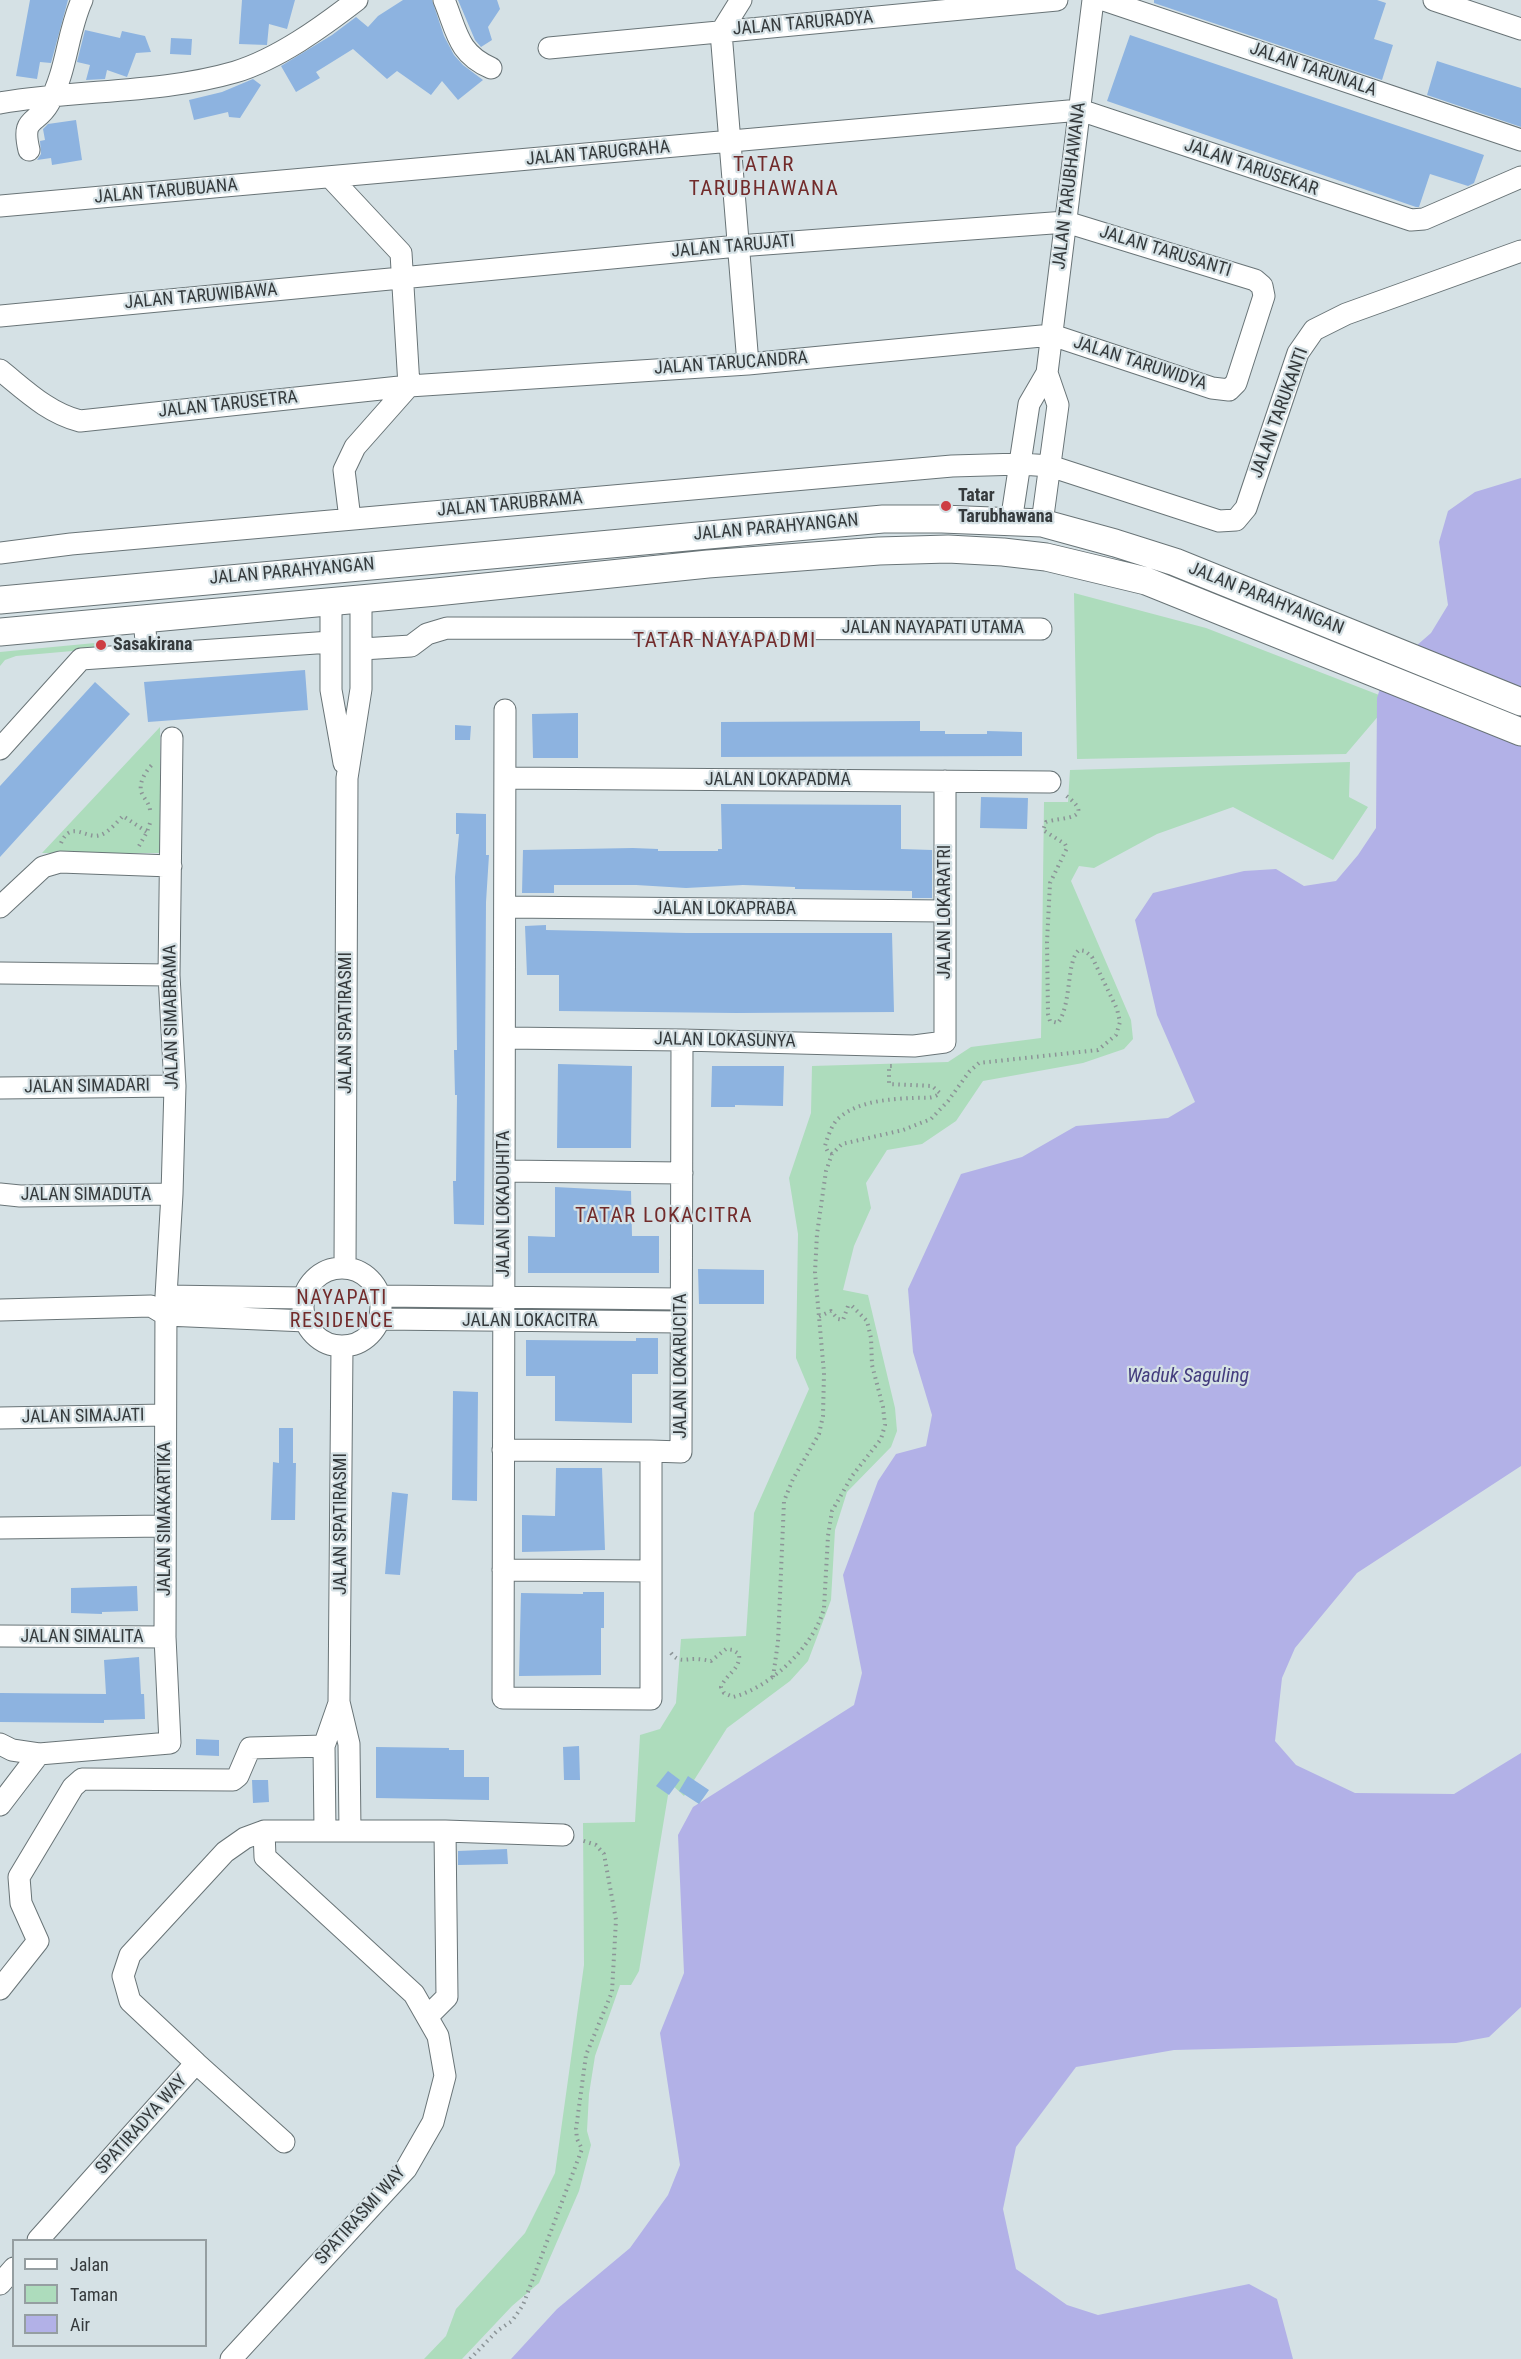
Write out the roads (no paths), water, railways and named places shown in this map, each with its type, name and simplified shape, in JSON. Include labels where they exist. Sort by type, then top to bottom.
[{"type":"main road","name":"JALAN PARAHYANGAN","points":[[0,600],[883,519],[1042,523],[1115,543],[1201,572],[1521,702]]},
{"type":"main road","points":[[705,534],[708,564]]},
{"type":"main road","name":"JALAN PARAHYANGAN","points":[[0,632],[708,564],[879,550],[948,549],[1003,552],[1046,557],[1146,581],[1521,732]]},
{"type":"street","points":[[29,150],[26,131],[52,97],[82,0]]},
{"type":"street","points":[[0,103],[130,90],[208,79],[238,71],[289,47],[319,29],[357,0]]},
{"type":"street","points":[[444,0],[462,48],[481,64],[491,68]]},
{"type":"street","points":[[741,0],[721,32],[748,363]]},
{"type":"street","name":"JALAN TARURADYA","points":[[549,48],[1057,0]]},
{"type":"street","name":"JALAN TARUBHAWANA","points":[[1047,373],[1094,0]]},
{"type":"street","name":"JALAN TARUNALA","points":[[1104,0],[1521,140]]},
{"type":"street","points":[[1434,0],[1521,29]]},
{"type":"street","name":"JALAN TARUGRAHA","points":[[332,178],[1080,110]]},
{"type":"street","name":"JALAN TARUSEKAR","points":[[1080,110],[1394,216],[1412,220],[1424,219],[1521,177]]},
{"type":"street","points":[[332,178],[401,253],[409,386],[355,447],[344,470],[350,519]]},
{"type":"street","name":"JALAN TARUBUANA","points":[[0,206],[332,178]]},
{"type":"street","name":"JALAN TARUJATI","points":[[402,279],[738,246],[1066,222]]},
{"type":"street","name":"JALAN TARUSANTI","points":[[1066,222],[1255,280],[1262,286],[1264,296],[1236,383],[1229,390]]},
{"type":"street","name":"JALAN TARUKANTI","points":[[1020,464],[1050,466],[1218,521],[1236,520],[1246,508],[1298,353],[1314,330],[1346,314],[1521,251]]},
{"type":"street","name":"JALAN TARUWIBAWA","points":[[0,316],[402,279]]},
{"type":"street","name":"JALAN TARUCANDRA","points":[[409,386],[748,363],[1052,335]]},
{"type":"street","name":"JALAN TARUWIDYA","points":[[1052,335],[1212,388],[1229,390]]},
{"type":"street","name":"JALAN TARUSETRA","points":[[0,370],[49,410],[80,422],[409,386]]},
{"type":"street","points":[[1042,523],[1058,405],[1047,373]]},
{"type":"street","points":[[1011,522],[1029,404],[1047,373]]},
{"type":"street","name":"JALAN TARUBRAMA","points":[[0,553],[350,519],[941,467],[1020,464]]},
{"type":"street","name":"JALAN SPATIRASMI","points":[[345,1268],[347,778],[361,688],[361,599]]},
{"type":"street","name":"JALAN SPATIRASMI","points":[[331,602],[331,690],[347,778]]},
{"type":"street","points":[[144,618],[147,653]]},
{"type":"street","name":"JALAN NAYAPATI UTAMA","points":[[362,649],[411,646],[427,634],[447,628],[1041,629]]},
{"type":"street","points":[[0,749],[81,659],[331,642]]},
{"type":"street","name":"JALAN LOKADUHITA","points":[[505,710],[503,1698],[651,1699]]},
{"type":"street","name":"JALAN SIMABRAMA","points":[[161,1305],[172,1194],[175,1086],[170,975],[172,746]]},
{"type":"street","name":"JALAN LOKAPADMA","points":[[505,778],[1050,782]]},
{"type":"street","name":"JALAN LOKARATRI","points":[[945,781],[945,1042]]},
{"type":"street","points":[[0,907],[52,865],[171,866]]},
{"type":"street","name":"JALAN LOKAPRABA","points":[[505,907],[945,910]]},
{"type":"street","points":[[0,974],[170,975]]},
{"type":"street","name":"JALAN LOKASUNYA","points":[[505,1038],[914,1046],[945,1042]]},
{"type":"street","name":"JALAN LOKARUCITA","points":[[651,1699],[651,1451],[681,1452],[682,1040]]},
{"type":"street","name":"JALAN SIMADARI","points":[[0,1088],[175,1086]]},
{"type":"street","points":[[504,1171],[682,1173]]},
{"type":"street","name":"JALAN SIMADUTA","points":[[0,1194],[20,1196],[172,1194]]},
{"type":"street","points":[[345,1268],[367,1277],[380,1296],[379,1319],[369,1336],[361,1342],[342,1346],[320,1339],[306,1321],[303,1310],[304,1298],[315,1279],[334,1269],[345,1268]]},
{"type":"street","name":"JALAN LOKACITRA","points":[[380,1296],[681,1299]]},
{"type":"street","points":[[0,1310],[304,1298]]},
{"type":"street","points":[[161,1305],[306,1321]]},
{"type":"street","name":"JALAN SIMAKARTIKA","points":[[39,1754],[170,1743],[165,1637],[165,1416],[161,1305]]},
{"type":"street","name":"JALAN LOKACITRA","points":[[379,1319],[681,1322]]},
{"type":"street","name":"JALAN SPATIRASMI","points":[[342,1346],[339,1702],[349,1744],[350,1831]]},
{"type":"street","name":"JALAN SIMAJATI","points":[[0,1418],[165,1416]]},
{"type":"street","points":[[503,1450],[651,1451]]},
{"type":"street","points":[[0,1528],[165,1526]]},
{"type":"street","points":[[503,1570],[651,1571]]},
{"type":"street","name":"JALAN SIMALITA","points":[[0,1636],[165,1637]]},
{"type":"street","name":"JALAN SPATIRASMI","points":[[325,1831],[324,1746],[339,1702]]},
{"type":"street","points":[[0,1744],[12,1750],[39,1754],[0,1805]]},
{"type":"street","points":[[0,1989],[8,1982],[38,1941],[21,1904],[19,1877],[73,1787],[82,1779],[232,1780],[238,1776],[250,1748],[324,1746]]},
{"type":"street","points":[[264,1831],[445,1831],[563,1835]]},
{"type":"street","name":"SPATIRASMI WAY","points":[[231,2359],[406,2169],[433,2122],[445,2076],[438,2036],[414,1994],[265,1857],[264,1831]]},
{"type":"street","name":"SPATIRADYA WAY","points":[[40,2239],[196,2063],[130,2001],[123,1976],[130,1955],[225,1852],[245,1838],[264,1831]]},
{"type":"street","points":[[427,2016],[447,1997],[445,1831]]},
{"type":"street","points":[[196,2063],[284,2142]]},
{"type":"street","points":[[0,2284],[12,2270]]},
{"type":"water","name":"Waduk Saguling","points":[[1521,478],[1521,1466],[1357,1573],[1295,1648],[1282,1678],[1275,1741],[1296,1765],[1355,1793],[1454,1794],[1521,1753],[1521,2007],[1489,2037],[1456,2043],[1174,2050],[1076,2067],[1016,2147],[1003,2209],[1016,2269],[1067,2305],[1098,2315],[1249,2284],[1277,2299],[1293,2359],[511,2359],[557,2309],[630,2248],[668,2195],[680,2165],[660,2033],[684,1973],[678,1835],[693,1807],[854,1705],[862,1673],[843,1575],[878,1481],[896,1454],[926,1446],[932,1415],[913,1352],[908,1289],[961,1174],[1022,1157],[1076,1126],[1168,1118],[1195,1102],[1157,1015],[1135,920],[1153,893],[1244,871],[1276,869],[1304,886],[1336,881],[1358,855],[1376,828],[1377,698],[1385,673],[1431,633],[1448,605],[1439,542],[1448,511],[1475,492]]},
{"type":"place","name":"Tatar Tarubhawana","points":[[946,506]]},
{"type":"place","name":"Sasakirana","points":[[101,645]]},
{"type":"district","name":"TATAR TARUBHAWANA","points":[[764,178]]},
{"type":"district","name":"TATAR NAYAPADMI","points":[[725,642]]},
{"type":"district","name":"TATAR LOKACITRA","points":[[664,1217]]},
{"type":"district","name":"NAYAPATI RESIDENCE","points":[[342,1310]]}]
